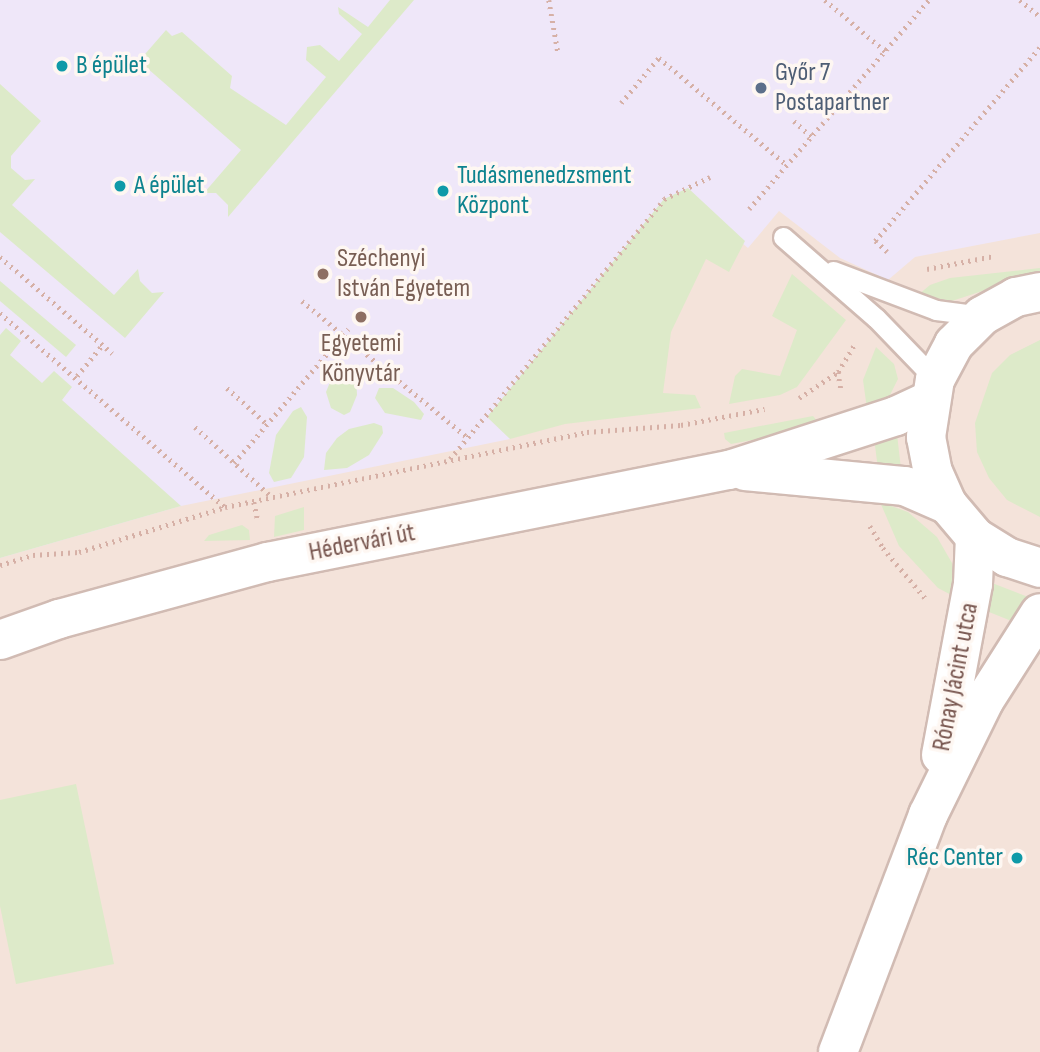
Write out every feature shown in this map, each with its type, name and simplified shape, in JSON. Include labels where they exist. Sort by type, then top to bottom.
[{"type":"street","points":[[1040,292],[1016,298],[982,316],[954,344],[932,390],[926,437],[933,472],[948,505],[975,537],[1007,557],[1040,568]]},
{"type":"street","name":"Hédervári út","points":[[0,640],[59,619],[268,562],[729,470],[896,416],[932,390]]},
{"type":"street","name":"Hédervári út","points":[[729,470],[905,486],[948,505]]},
{"type":"street","name":"Rónay Jácint utca","points":[[928,815],[955,691],[973,584],[975,537]]},
{"type":"street","name":"Rónay Jácint utca","points":[[838,1052],[928,815],[984,701],[1040,613]]},
{"type":"lane","points":[[783,237],[822,267],[932,390]]},
{"type":"lane","points":[[822,267],[936,310],[982,316]]},
{"type":"path","points":[[549,0],[558,52]]},
{"type":"path","points":[[825,0],[885,51]]},
{"type":"path","points":[[749,209],[929,0]]},
{"type":"path","points":[[1020,0],[1040,17]]},
{"type":"path","points":[[894,258],[875,242],[1040,47]]},
{"type":"path","points":[[621,103],[660,57],[788,165]]},
{"type":"path","points":[[793,121],[811,137]]},
{"type":"path","points":[[448,460],[664,199],[710,177]]},
{"type":"path","points":[[914,275],[938,264],[1002,255]]},
{"type":"path","points":[[0,257],[112,353]]},
{"type":"path","points":[[302,301],[468,438]]},
{"type":"path","points":[[0,313],[77,376],[225,507]]},
{"type":"path","points":[[234,463],[348,328]]},
{"type":"path","points":[[793,400],[838,372],[862,333]]},
{"type":"path","points":[[77,376],[103,344]]},
{"type":"path","points":[[227,388],[267,424]]},
{"type":"path","points":[[0,565],[33,555],[79,552],[225,507],[448,460],[587,432],[681,425],[773,407]]},
{"type":"path","points":[[195,427],[272,497]]},
{"type":"path","points":[[864,514],[883,548],[933,607]]},
{"type":"shaded area","points":[[0,0],[1040,0],[1040,1052],[0,1052]]},
{"type":"shaded area","name":"Széchenyi István Egyetem","points":[[0,0],[1040,0],[1040,233],[915,257],[888,280],[840,258],[779,211],[748,248],[700,208],[510,439],[181,506],[0,558]]},
{"type":"green space","points":[[390,0],[414,0],[228,217],[228,205],[216,193],[204,193],[241,150],[139,61],[166,30],[172,36],[182,32],[232,76],[230,88],[286,125],[326,77],[306,60],[307,47],[320,45],[339,61],[362,34],[339,14],[338,7],[368,27]]},
{"type":"green space","points":[[0,84],[41,121],[11,156],[11,168],[25,180],[35,179],[12,205],[114,295],[138,269],[140,281],[152,293],[164,292],[125,338],[0,232]]},
{"type":"green space","points":[[688,188],[745,241],[729,272],[706,259],[671,332],[663,393],[695,395],[701,408],[565,424],[510,439],[487,417],[664,199]]},
{"type":"green space","points":[[1040,268],[1040,272],[952,301],[918,295],[930,285],[950,278]]},
{"type":"green space","points":[[792,274],[846,320],[797,387],[780,395],[729,404],[735,376],[742,369],[780,376],[797,330],[772,316]]},
{"type":"green space","points":[[0,281],[76,345],[66,357],[0,301]]},
{"type":"green space","points":[[6,328],[21,341],[10,355],[42,383],[54,371],[72,387],[62,400],[181,506],[0,558],[0,335]]},
{"type":"green space","points":[[1040,340],[1040,517],[1007,500],[989,478],[977,452],[975,423],[992,373],[1010,355]]},
{"type":"green space","points":[[876,347],[894,364],[898,379],[890,395],[867,409],[863,380]]},
{"type":"green space","points":[[347,365],[356,375],[357,395],[350,412],[344,415],[331,408],[326,392],[335,370]]},
{"type":"green space","points":[[379,388],[393,388],[414,402],[424,414],[421,420],[385,413],[375,398]]},
{"type":"green space","points":[[301,407],[307,417],[304,457],[291,478],[274,482],[269,473],[276,435],[293,411]]},
{"type":"green space","points":[[813,416],[822,427],[731,444],[725,439],[724,433]]},
{"type":"green space","points":[[374,423],[382,426],[383,433],[369,455],[347,468],[324,470],[326,453],[337,438],[349,429]]},
{"type":"green space","points":[[897,434],[901,469],[878,469],[874,438]]},
{"type":"green space","points":[[880,502],[908,512],[937,537],[952,563],[955,597],[938,588],[899,546]]},
{"type":"green space","points":[[304,507],[304,530],[274,537],[275,516]]},
{"type":"green space","points":[[242,525],[249,530],[250,540],[204,541],[209,535]]},
{"type":"green space","points":[[992,583],[1028,597],[1014,622],[984,610]]},
{"type":"green space","points":[[76,784],[114,964],[16,984],[0,906],[0,800]]},
{"type":"place","name":"B épület","points":[[62,66]]},
{"type":"place","name":"Győr 7 Postapartner","points":[[761,88]]},
{"type":"place","name":"A épület","points":[[120,186]]},
{"type":"place","name":"Tudásmenedzsment Központ","points":[[443,191]]},
{"type":"place","name":"Széchenyi István Egyetem","points":[[323,274]]},
{"type":"place","name":"Egyetemi Könyvtár","points":[[361,317]]},
{"type":"place","name":"Réc Center","points":[[1017,858]]}]
